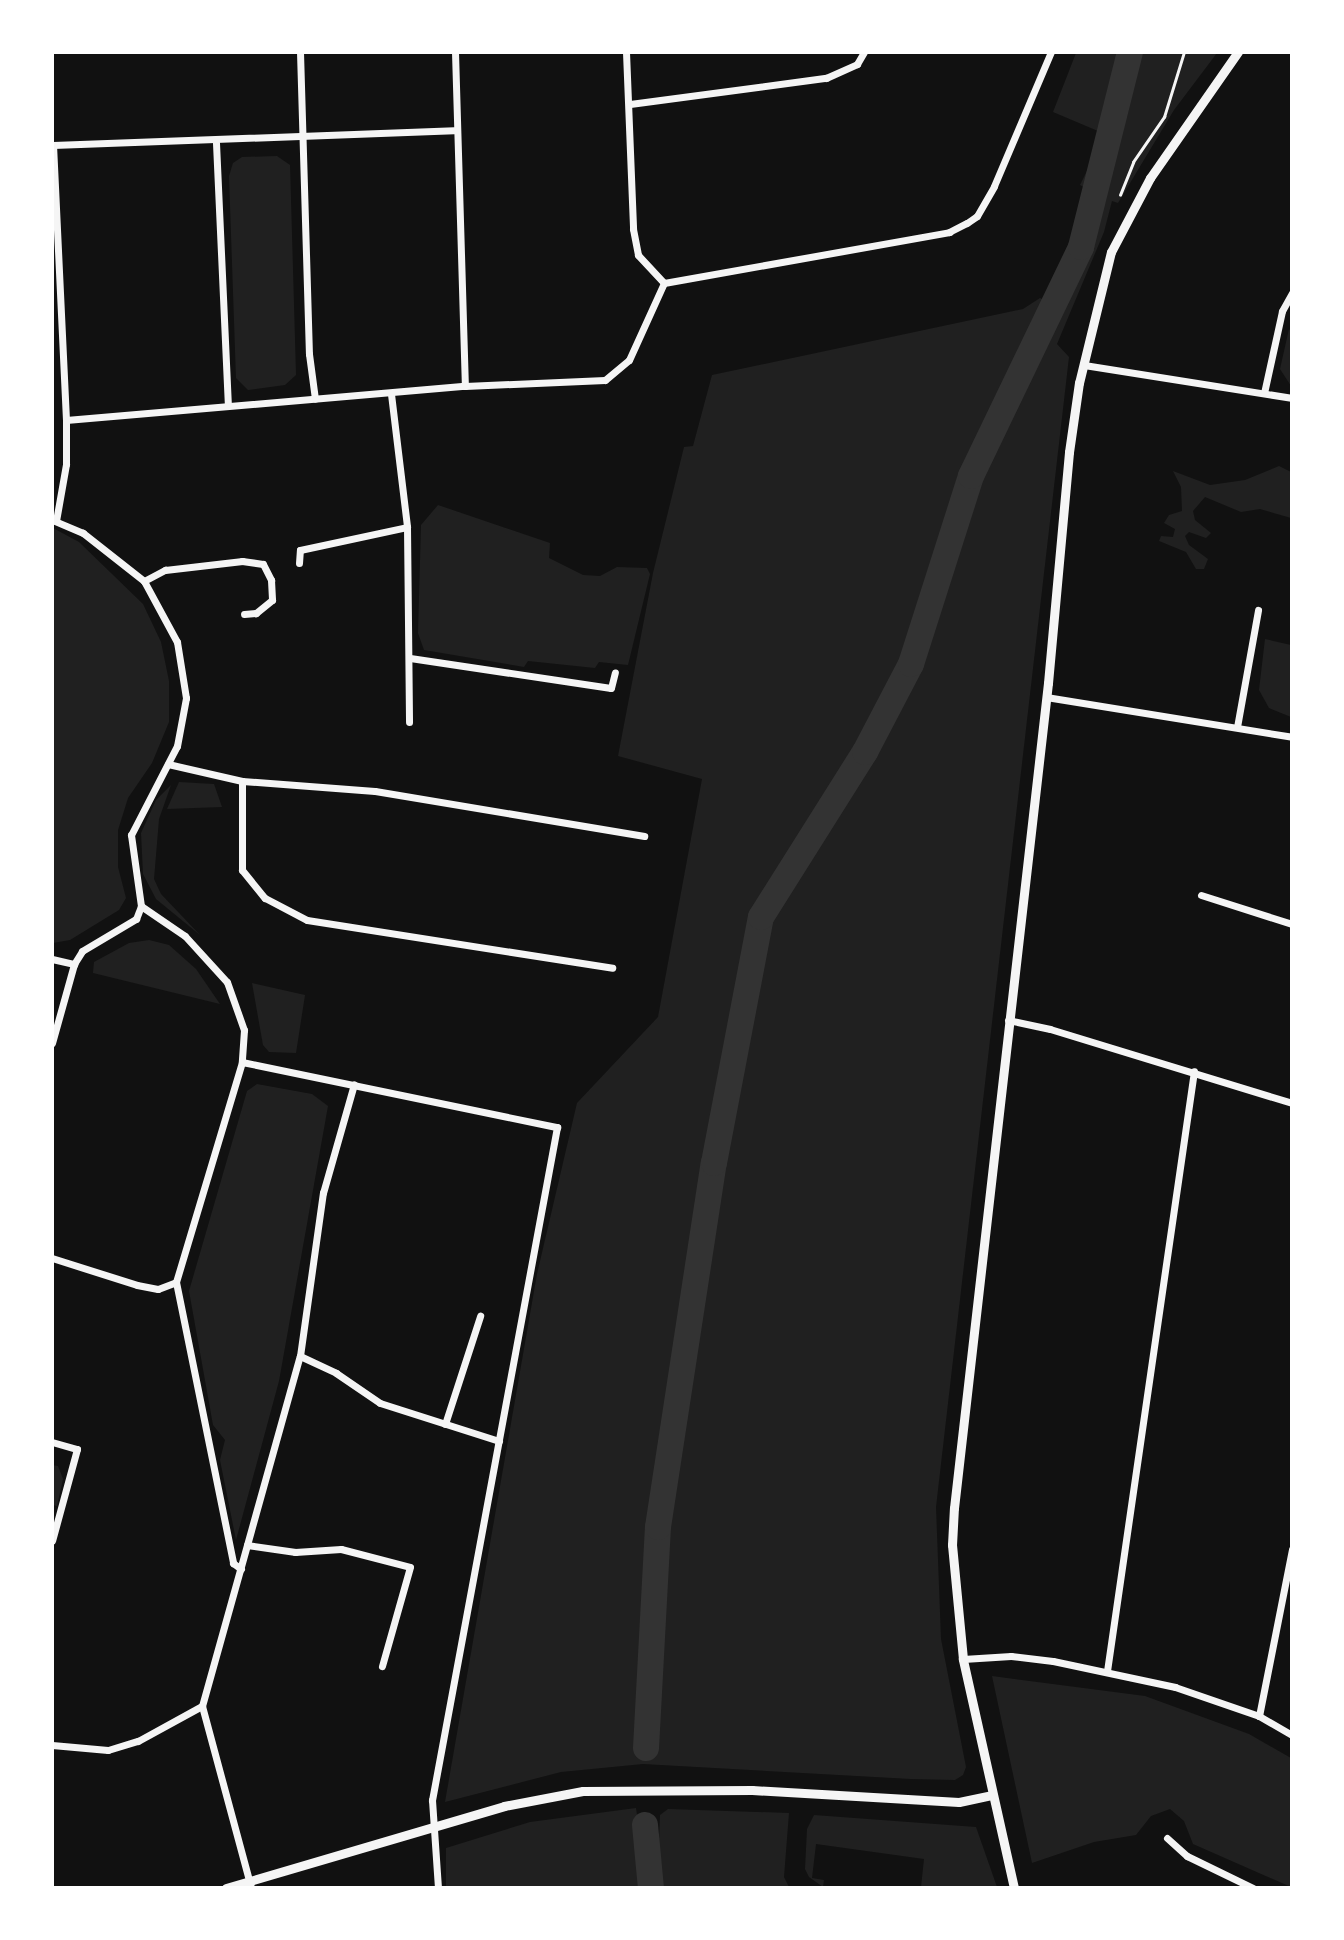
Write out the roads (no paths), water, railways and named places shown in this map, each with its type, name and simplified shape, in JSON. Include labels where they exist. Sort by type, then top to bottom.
[{"type":"street","points":[[300,52],[309,354],[315,399]]},
{"type":"street","points":[[455,52],[454,130],[465,386]]},
{"type":"street","points":[[626,52],[633,229],[638,255],[664,283]]},
{"type":"street","points":[[630,104],[826,78],[857,64],[864,52]]},
{"type":"street","points":[[664,283],[949,232],[967,223],[977,216],[994,186],[1051,52]]},
{"type":"street","points":[[1014,1888],[991,1795],[963,1659],[952,1545],[1045,697],[1069,453],[1084,365],[1103,281],[1123,226],[1174,140],[1238,52]]},
{"type":"street","points":[[52,1043],[74,964],[101,936],[136,919],[141,906],[131,835],[168,764],[185,719],[185,669],[177,642],[144,581],[83,533],[54,520],[66,464],[66,419],[53,145],[216,143],[454,130]]},
{"type":"street","points":[[216,143],[228,405]]},
{"type":"street","points":[[66,419],[465,386],[605,380],[629,360],[664,283]]},
{"type":"street","points":[[1264,393],[1282,311],[1292,293]]},
{"type":"street","points":[[1084,365],[1292,398]]},
{"type":"street","points":[[391,394],[407,527],[409,722]]},
{"type":"street","points":[[299,563],[300,550],[407,527]]},
{"type":"street","points":[[144,581],[165,570],[242,561],[263,564],[271,580],[272,600],[256,613],[244,614]]},
{"type":"street","points":[[1237,727],[1258,610]]},
{"type":"street","points":[[410,658],[611,688],[615,672]]},
{"type":"street","points":[[1045,697],[1292,737]]},
{"type":"street","points":[[168,764],[242,781],[375,791],[644,836]]},
{"type":"street","points":[[242,781],[242,870],[265,898],[307,920],[612,968]]},
{"type":"street","points":[[1201,895],[1292,924]]},
{"type":"street","points":[[141,906],[185,936],[227,982],[244,1030],[242,1062],[176,1282],[233,1563],[241,1569]]},
{"type":"street","points":[[52,959],[74,964]]},
{"type":"street","points":[[1008,1020],[1194,1071],[1292,1103]]},
{"type":"street","points":[[242,1062],[556,1127],[432,1800],[438,1888]]},
{"type":"street","points":[[1107,1671],[1194,1071]]},
{"type":"street","points":[[250,1884],[202,1706],[300,1356],[323,1193],[354,1084]]},
{"type":"street","points":[[52,1258],[137,1285],[158,1289],[176,1282]]},
{"type":"street","points":[[444,1424],[480,1316]]},
{"type":"street","points":[[300,1356],[336,1373],[380,1404],[499,1441]]},
{"type":"street","points":[[52,1442],[77,1449],[56,1514],[52,1541]]},
{"type":"street","points":[[247,1545],[295,1552],[341,1549],[410,1567],[382,1666]]},
{"type":"street","points":[[1259,1716],[1292,1549]]},
{"type":"street","points":[[963,1659],[1011,1656],[1107,1671],[1175,1687],[1259,1716],[1292,1735]]},
{"type":"street","points":[[52,1745],[108,1750],[138,1741],[202,1706]]},
{"type":"street","points":[[226,1888],[250,1884],[504,1806],[621,1788],[752,1790],[959,1802],[991,1795]]},
{"type":"street","points":[[1167,1838],[1187,1856],[1253,1888]]},
{"type":"waterway","points":[[646,1748],[658,1527],[714,1163],[761,917],[865,752],[911,664],[971,476],[1081,247],[1130,52]]},
{"type":"waterway","points":[[645,1825],[651,1888]]}]
